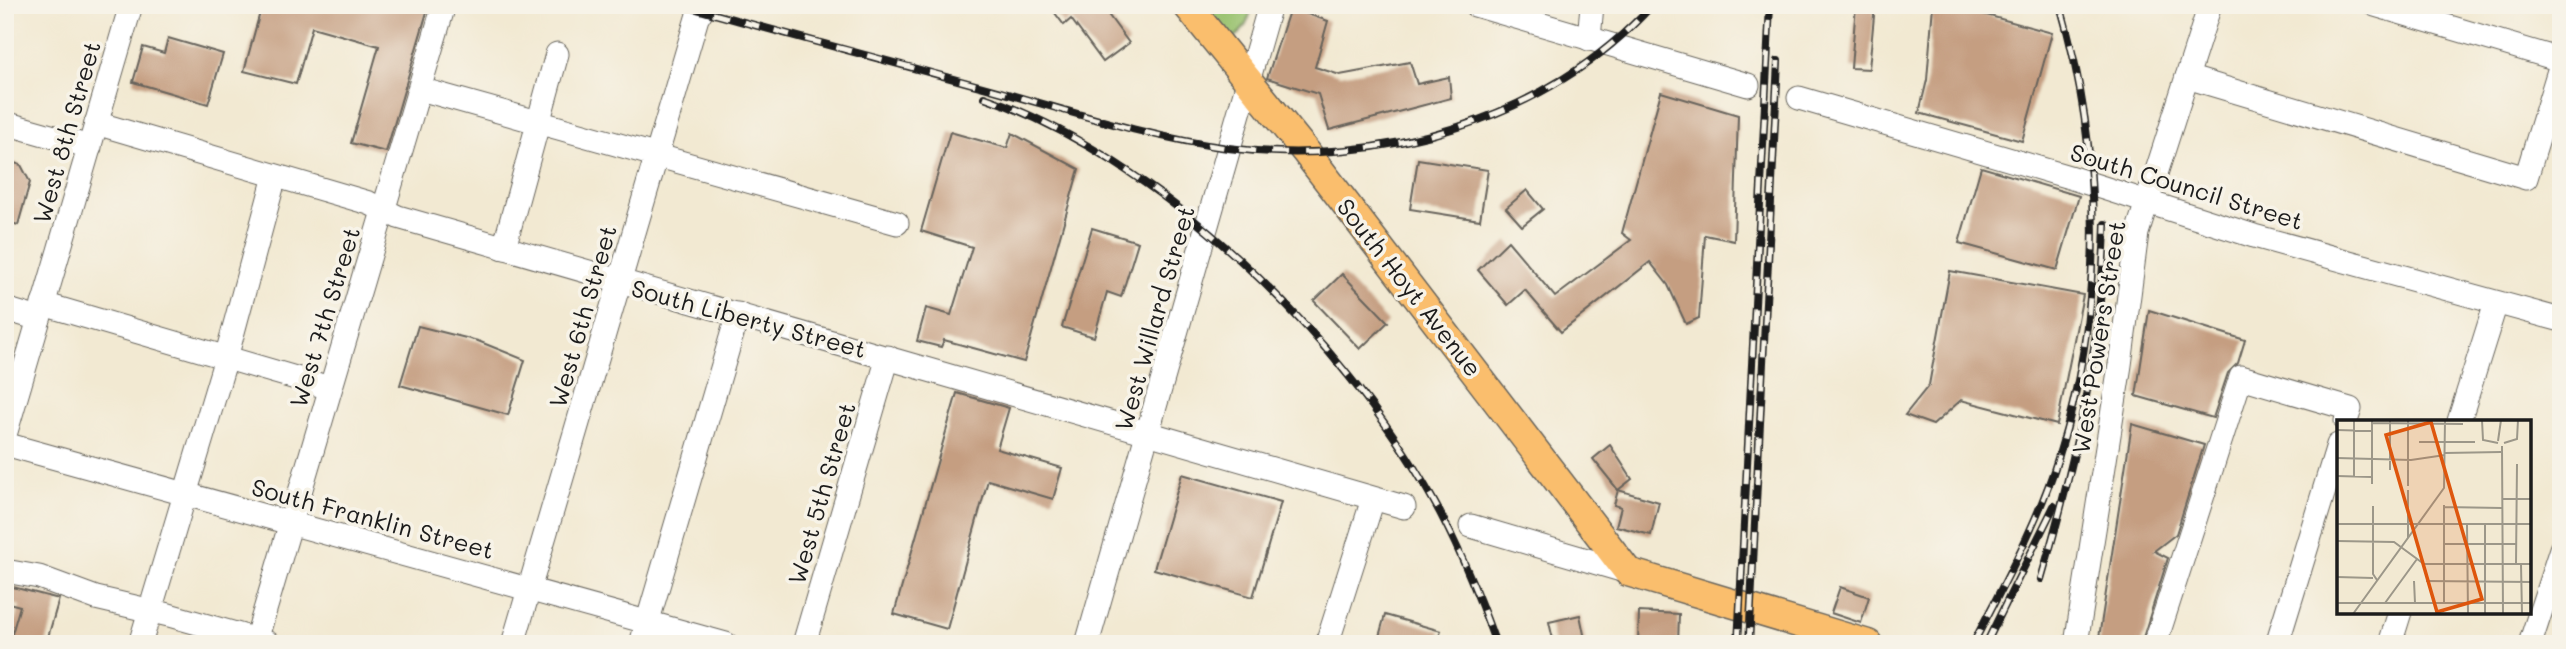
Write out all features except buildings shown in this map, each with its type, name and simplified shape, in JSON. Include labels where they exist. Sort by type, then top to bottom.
[{"type":"main road","name":"South Hoyt Avenue","points":[[1187,5],[1306,152],[1628,572]]},
{"type":"main road","points":[[1628,572],[1868,644]]},
{"type":"street","name":"West 8th Street","points":[[5,435],[131,5]]},
{"type":"street","name":"West 7th Street","points":[[261,642],[290,523],[444,5]]},
{"type":"street","name":"West 6th Street","points":[[513,644],[697,18],[705,5]]},
{"type":"street","name":"West Willard Street","points":[[1087,644],[1149,432],[1246,79],[1270,5]]},
{"type":"street","points":[[1475,5],[1748,85]]},
{"type":"street","points":[[1589,39],[1592,5]]},
{"type":"street","name":"West Powers Street","points":[[2076,644],[2120,365],[2137,233],[2210,5]]},
{"type":"street","points":[[2187,77],[2526,178],[2561,62],[2375,5]]},
{"type":"street","points":[[504,248],[557,54]]},
{"type":"street","points":[[419,89],[897,223]]},
{"type":"street","name":"South Council Street","points":[[1800,98],[2254,236],[2561,320]]},
{"type":"street","points":[[5,123],[90,147]]},
{"type":"street","name":"South Liberty Street","points":[[96,123],[619,282],[1404,507]]},
{"type":"street","points":[[140,644],[226,358],[275,176]]},
{"type":"street","points":[[2460,420],[2496,303]]},
{"type":"street","points":[[5,309],[41,312],[226,358],[330,388]]},
{"type":"street","points":[[641,644],[738,314]]},
{"type":"street","name":"West 5th Street","points":[[804,644],[888,357]]},
{"type":"street","points":[[2155,644],[2241,377],[2348,415]]},
{"type":"street","name":"South Franklin Street","points":[[5,444],[726,644]]},
{"type":"street","points":[[2277,644],[2337,451]]},
{"type":"street","points":[[1327,644],[1373,499]]},
{"type":"street","points":[[1471,526],[1628,572]]},
{"type":"street","points":[[2530,644],[2561,549]]},
{"type":"street","points":[[5,571],[39,577],[96,598],[150,610],[261,642]]},
{"type":"street","points":[[2390,644],[2399,614]]},
{"type":"green space","points":[[1201,5],[1253,5],[1243,29],[1231,39]]},
{"type":"railway","points":[[682,5],[1135,130],[1228,148],[1285,152],[1343,150],[1401,142],[1458,127],[1512,106],[1564,79],[1610,45],[1652,5]]},
{"type":"railway","points":[[1738,644],[1770,5]]},
{"type":"railway","points":[[1973,644],[2020,551],[2051,480],[2074,399],[2085,343],[2091,287],[2091,174],[2074,61],[2060,5]]},
{"type":"railway","points":[[1749,644],[1778,61]]},
{"type":"railway","points":[[984,97],[1050,125],[1115,163],[1179,208],[1240,260],[1297,317],[1349,376],[1394,437],[1432,498],[1467,569],[1496,644]]},
{"type":"railway","points":[[2041,579],[2065,492],[2085,403],[2099,314],[2105,224]]},
{"type":"railway","points":[[1986,644],[2054,506]]}]
